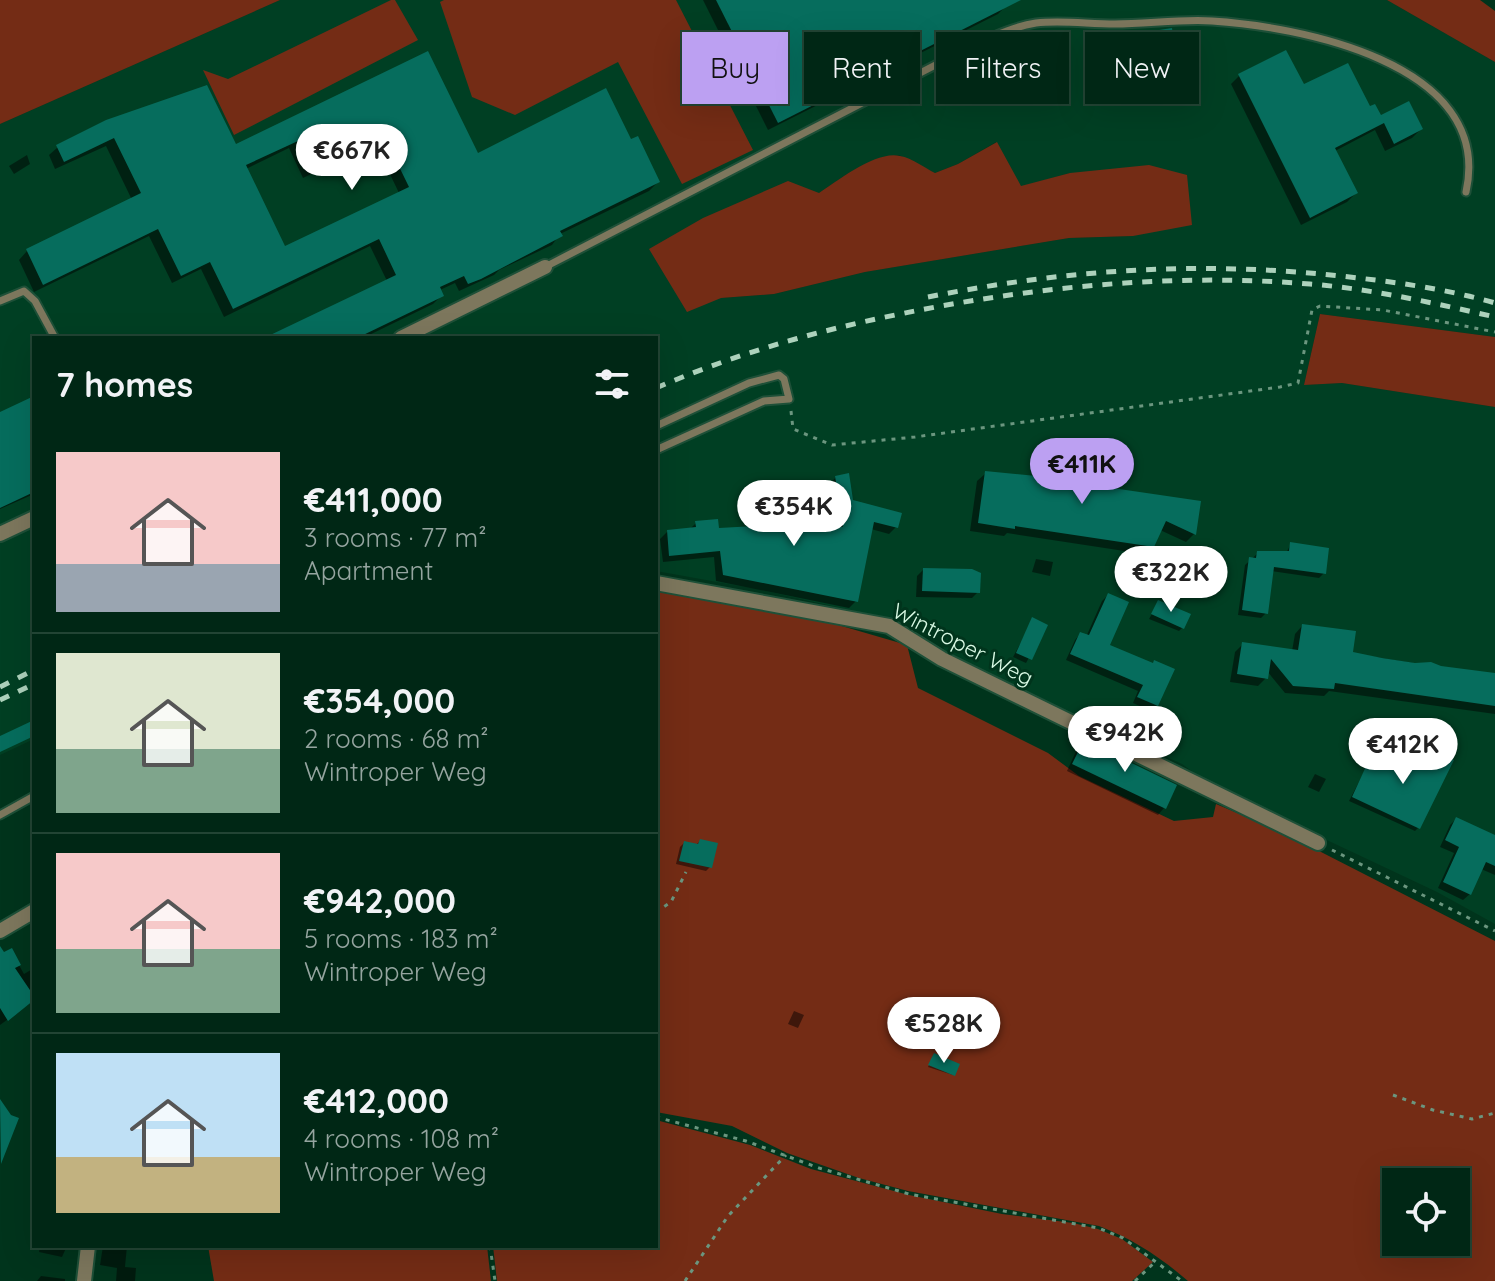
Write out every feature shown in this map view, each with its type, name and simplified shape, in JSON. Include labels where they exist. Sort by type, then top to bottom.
[{"type":"street","points":[[405,336],[545,267]]},
{"type":"street","points":[[0,534],[32,519]]},
{"type":"street","name":"Wintroper Weg","points":[[658,583],[889,626],[952,664],[1318,843]]},
{"type":"street","points":[[0,931],[32,912]]},
{"type":"street","points":[[84,1281],[88,1248]]},
{"type":"lane","points":[[545,267],[978,43],[1032,24],[1228,22],[1322,36],[1410,65]]},
{"type":"lane","points":[[1466,192],[1476,173]]},
{"type":"lane","points":[[0,301],[24,291],[35,301],[54,336]]},
{"type":"lane","points":[[658,425],[749,383],[779,375],[784,379],[789,399],[764,401],[658,449]]},
{"type":"lane","points":[[0,815],[32,797]]},
{"type":"path","points":[[789,399],[793,429],[832,445],[1220,397],[1298,383],[1312,310],[1320,306],[1383,310],[1495,332]]},
{"type":"path","points":[[1318,843],[1495,931]]},
{"type":"path","points":[[658,911],[671,902],[686,872]]},
{"type":"path","points":[[1393,1095],[1433,1110],[1472,1119],[1495,1113]]},
{"type":"path","points":[[658,1118],[738,1139],[909,1194],[1098,1228],[1123,1238],[1182,1281]]},
{"type":"path","points":[[685,1281],[707,1243],[728,1216],[786,1155]]},
{"type":"path","points":[[490,1248],[495,1281]]},
{"type":"path","points":[[1135,1281],[1156,1260]]},
{"type":"shaded area","points":[[0,0],[280,0],[0,124]]},
{"type":"shaded area","points":[[280,0],[1387,0],[1495,62],[1495,337],[1320,314],[1304,385],[1342,383],[1495,407],[1495,924],[1437,892],[1210,785],[1182,764],[949,659],[943,650],[947,632],[756,589],[658,571],[658,336],[32,336],[32,740],[0,755],[0,124]],"holes":[[[996,142],[1020,187],[1070,173],[1133,236],[1069,238],[865,272],[774,294],[721,298],[819,193],[847,174],[883,157],[899,155],[935,173]]]},
{"type":"shaded area","points":[[395,0],[418,40],[234,135],[203,70],[228,79]]},
{"type":"shaded area","points":[[676,0],[692,32],[682,32],[682,104],[729,104],[753,150],[682,184],[618,62],[515,115],[472,97],[440,2]]},
{"type":"shaded area","points":[[1387,0],[1480,0],[1495,11],[1495,62]]},
{"type":"shaded area","points":[[997,142],[1021,186],[1070,173],[1149,165],[1187,175],[1192,225],[1133,236],[1069,238],[865,272],[774,294],[721,298],[687,312],[649,249],[703,218],[788,181],[819,193],[869,162],[891,155],[909,159],[935,173]]},
{"type":"shaded area","points":[[1320,314],[1495,337],[1495,407],[1342,383],[1304,385]]},
{"type":"shaded area","points":[[658,590],[797,613],[907,645],[918,688],[1048,753],[1079,776],[1174,821],[1213,817],[1216,804],[1280,831],[1495,941],[1495,1281],[1188,1281],[1146,1249],[1099,1226],[908,1191],[787,1153],[732,1126],[658,1112]]},
{"type":"shaded area","points":[[658,1121],[750,1145],[811,1169],[909,1195],[1098,1229],[1122,1239],[1153,1262],[1132,1281],[497,1281],[493,1248],[658,1248]]},
{"type":"shaded area","points":[[208,1248],[487,1248],[491,1281],[214,1281]]},
{"type":"building","points":[[716,0],[1021,0],[958,32],[936,32],[936,43],[920,51],[920,32],[804,32],[804,104],[816,104],[778,123],[768,104],[788,104],[788,32],[732,32]]},
{"type":"building","points":[[1172,28],[1173,32],[1146,32]]},
{"type":"building","points":[[1286,50],[1304,84],[1348,63],[1370,106],[1375,104],[1381,115],[1409,101],[1423,129],[1394,144],[1384,123],[1335,148],[1358,193],[1310,218],[1238,74]]},
{"type":"building","points":[[428,51],[478,153],[606,88],[631,139],[638,136],[660,182],[560,231],[563,236],[481,279],[468,284],[464,276],[440,287],[444,296],[361,336],[268,336],[396,275],[379,239],[233,309],[210,262],[181,276],[158,229],[43,285],[26,249],[141,193],[114,138],[64,162],[56,145],[106,120],[207,85],[236,144]],"holes":[[[384,136],[409,187],[285,246],[246,165],[298,141],[312,170]]]},
{"type":"building","points":[[32,397],[32,493],[0,508],[0,412]]},
{"type":"building","points":[[1060,452],[1087,455],[1085,484],[1201,501],[1196,535],[1166,521],[1154,547],[978,523],[985,471],[1057,478]]},
{"type":"building","points":[[849,473],[853,500],[902,513],[898,528],[874,522],[858,602],[723,575],[720,551],[669,556],[667,530],[696,527],[695,521],[718,519],[719,528],[773,525],[773,517],[785,516],[843,527],[835,476]]},
{"type":"building","points":[[1290,542],[1329,548],[1326,574],[1274,567],[1268,614],[1242,610],[1249,557],[1256,558],[1257,551],[1289,551]]},
{"type":"building","points":[[923,568],[972,569],[981,573],[980,593],[922,591]]},
{"type":"building","points":[[1108,593],[1129,602],[1110,645],[1175,669],[1158,706],[1137,697],[1143,685],[1070,654],[1080,632],[1089,635]]},
{"type":"building","points":[[1158,600],[1191,614],[1184,629],[1151,614]]},
{"type":"building","points":[[1032,617],[1048,625],[1032,660],[1016,653]]},
{"type":"building","points":[[1302,624],[1356,631],[1353,652],[1495,673],[1495,706],[1335,683],[1334,689],[1293,686],[1271,659],[1268,679],[1237,674],[1242,642],[1298,650]]},
{"type":"building","points":[[32,721],[32,737],[0,752],[0,736]]},
{"type":"building","points":[[1084,740],[1177,785],[1166,809],[1072,764]]},
{"type":"building","points":[[1426,748],[1454,760],[1420,829],[1352,797],[1373,751],[1416,770]]},
{"type":"building","points":[[1456,817],[1495,835],[1495,866],[1486,862],[1471,895],[1443,882],[1459,847],[1445,840]]},
{"type":"building","points":[[700,839],[718,843],[712,868],[679,861],[684,841],[698,844]]},
{"type":"building","points":[[0,946],[4,952],[12,948],[21,965],[15,968],[32,993],[32,1002],[8,1021],[0,1008]]},
{"type":"building","points":[[934,1053],[960,1064],[955,1076],[928,1065]]},
{"type":"building","points":[[0,1099],[11,1115],[19,1118],[1,1164]]},
{"type":"railway","points":[[928,297],[1089,273],[1195,268],[1303,272],[1358,278],[1461,294],[1495,303]]},
{"type":"railway","points":[[658,387],[761,349],[831,329],[941,306],[1033,292],[1125,283],[1217,280],[1333,286],[1495,317]]},
{"type":"railway","points":[[0,687],[32,671]]},
{"type":"railway","points":[[0,700],[32,685]]}]
